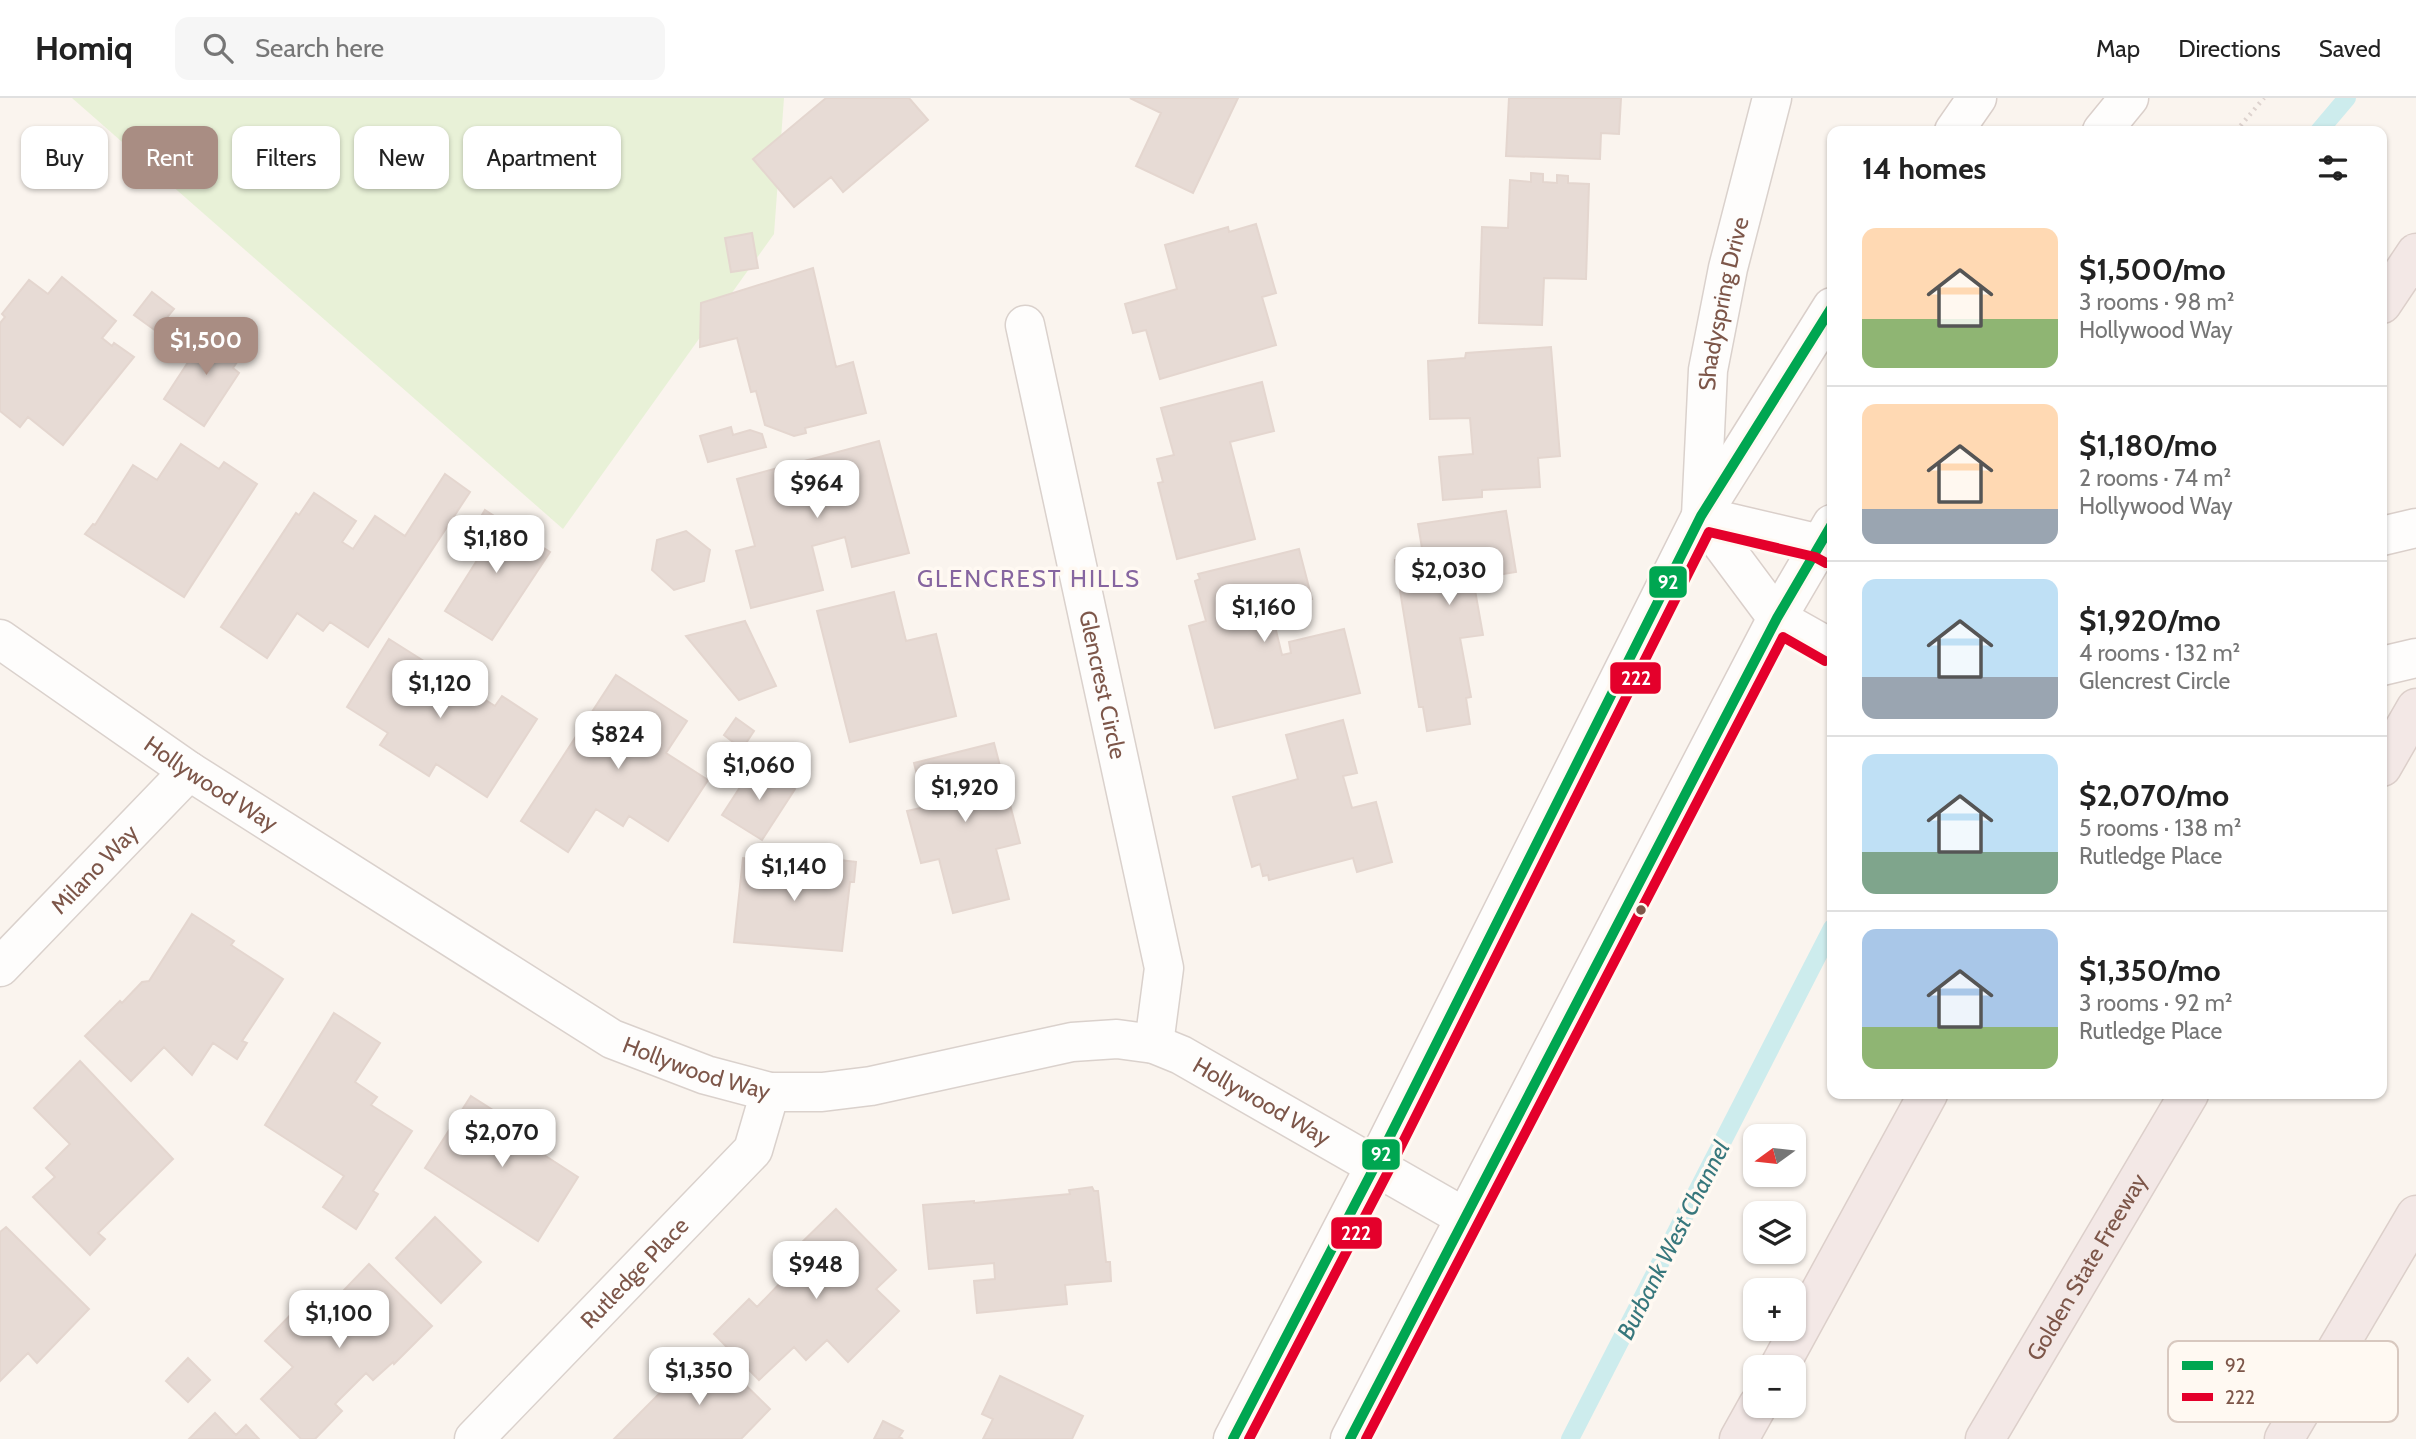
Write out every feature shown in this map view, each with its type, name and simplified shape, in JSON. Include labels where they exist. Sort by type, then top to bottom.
[{"type":"highway","points":[[2387,296],[2416,253]]},
{"type":"highway","points":[[2387,758],[2416,708]]},
{"type":"highway","points":[[1786,1355],[1925,1099]]},
{"type":"highway","name":"Golden State Freeway","points":[[1984,1439],[2186,1099]]},
{"type":"highway","points":[[2342,1341],[2416,1215]]},
{"type":"highway","points":[[1739,1439],[1751,1418]]},
{"type":"highway","points":[[2284,1439],[2294,1422]]},
{"type":"street","name":"Shadyspring Drive","points":[[1701,516],[1708,370],[1728,268],[1772,98]]},
{"type":"street","points":[[1957,126],[1977,98]]},
{"type":"street","points":[[2106,126],[2129,98]]},
{"type":"street","points":[[1233,1439],[1375,1166],[1701,516],[1827,315]]},
{"type":"street","name":"Glencrest Circle","points":[[1025,325],[1164,968],[1154,1044]]},
{"type":"street","points":[[1701,516],[1827,539]]},
{"type":"street","points":[[1701,516],[1777,618],[1827,646]]},
{"type":"street","points":[[2387,535],[2416,528]]},
{"type":"street","points":[[1350,1439],[1777,618],[1827,541]]},
{"type":"street","name":"Hollywood Way","points":[[0,639],[189,771],[612,1039],[706,1075],[770,1092],[822,1092],[872,1086],[1072,1042],[1117,1039],[1154,1044],[1181,1055],[1464,1217]]},
{"type":"street","points":[[2387,665],[2416,658]]},
{"type":"street","name":"Milano Way","points":[[0,967],[189,771]]},
{"type":"street","name":"Rutledge Place","points":[[474,1439],[753,1150],[770,1092]]},
{"type":"path","points":[[2240,126],[2264,98]]},
{"type":"green space","points":[[72,98],[784,98],[774,234],[563,529],[176,189],[218,189],[218,126],[122,126],[122,142],[108,130],[108,126],[104,126]]},
{"type":"building","points":[[826,98],[909,98],[928,120],[843,192],[831,177],[794,207],[753,159]]},
{"type":"building","points":[[1130,98],[1238,98],[1193,193],[1136,166],[1161,113]]},
{"type":"building","points":[[1509,98],[1621,98],[1619,134],[1601,133],[1600,159],[1506,156]]},
{"type":"building","points":[[1531,173],[1543,174],[1543,182],[1557,183],[1557,175],[1568,176],[1568,183],[1589,184],[1586,279],[1544,278],[1542,325],[1479,323],[1482,227],[1508,228],[1510,180],[1531,182]]},
{"type":"building","points":[[1256,224],[1276,293],[1262,297],[1276,345],[1160,379],[1146,330],[1133,333],[1125,304],[1177,289],[1165,245],[1228,227],[1229,232]]},
{"type":"building","points":[[752,233],[758,268],[731,272],[725,238]]},
{"type":"building","points":[[813,268],[836,367],[853,362],[866,413],[805,428],[806,433],[794,436],[765,425],[756,391],[751,392],[737,338],[700,347],[701,303]]},
{"type":"building","points":[[62,277],[116,321],[102,338],[134,357],[63,445],[28,417],[20,427],[0,411],[0,323],[5,317],[2,314],[29,280],[48,294]]},
{"type":"building","points":[[152,292],[174,309],[156,331],[134,315]]},
{"type":"building","points":[[211,327],[246,349],[233,368],[239,373],[204,426],[164,399]]},
{"type":"building","points":[[1551,347],[1560,456],[1538,458],[1540,487],[1482,490],[1482,497],[1443,500],[1439,457],[1473,454],[1470,418],[1430,419],[1428,361],[1465,358],[1466,353]]},
{"type":"building","points":[[1262,382],[1274,431],[1230,442],[1255,539],[1177,559],[1158,483],[1163,482],[1157,459],[1174,455],[1161,408]]},
{"type":"building","points":[[731,427],[733,435],[750,430],[762,434],[766,447],[708,462],[700,436]]},
{"type":"building","points":[[879,441],[909,553],[852,567],[845,537],[812,546],[823,590],[751,608],[736,551],[755,546],[737,479]]},
{"type":"building","points":[[181,444],[219,469],[224,462],[257,484],[184,597],[85,534],[95,525],[133,465],[157,480]]},
{"type":"building","points":[[445,474],[470,492],[368,647],[330,622],[323,631],[297,613],[267,658],[221,627],[296,513],[299,515],[314,493],[356,521],[342,542],[353,549],[375,516],[405,536]]},
{"type":"building","points":[[485,510],[550,552],[492,640],[445,611],[481,554],[465,543]]},
{"type":"building","points":[[1506,511],[1516,572],[1473,579],[1483,635],[1460,638],[1471,697],[1466,698],[1470,724],[1427,731],[1423,707],[1419,707],[1395,560],[1423,554],[1418,524]]},
{"type":"building","points":[[686,531],[710,550],[704,581],[674,590],[652,570],[657,540]]},
{"type":"building","points":[[1299,549],[1312,599],[1271,610],[1282,655],[1291,653],[1289,642],[1344,629],[1360,693],[1215,728],[1189,626],[1206,621],[1195,581],[1200,579],[1198,574]]},
{"type":"building","points":[[894,592],[906,641],[936,634],[956,716],[850,742],[817,611]]},
{"type":"building","points":[[745,621],[776,686],[739,700],[686,636]]},
{"type":"building","points":[[389,639],[495,706],[502,696],[537,719],[487,797],[436,764],[429,776],[380,745],[388,733],[347,707]]},
{"type":"building","points":[[616,675],[687,721],[666,753],[708,780],[668,841],[629,816],[623,826],[596,809],[568,852],[521,821]]},
{"type":"building","points":[[736,718],[754,731],[742,749],[724,735]]},
{"type":"building","points":[[1343,720],[1357,773],[1343,776],[1352,808],[1376,802],[1392,862],[1357,872],[1353,858],[1269,880],[1268,875],[1263,876],[1260,864],[1252,867],[1233,797],[1298,779],[1286,735]]},
{"type":"building","points":[[994,743],[1020,843],[996,849],[1009,899],[953,913],[939,859],[921,863],[907,811],[925,807],[914,763]]},
{"type":"building","points":[[755,764],[795,789],[762,840],[722,815]]},
{"type":"building","points":[[813,857],[856,862],[854,882],[850,882],[842,951],[734,942],[743,858],[813,865]]},
{"type":"building","points":[[192,914],[234,941],[231,945],[283,979],[242,1041],[247,1043],[237,1059],[213,1043],[192,1075],[164,1047],[131,1081],[85,1036],[142,982],[149,981]]},
{"type":"building","points":[[334,1013],[380,1043],[355,1082],[377,1097],[371,1105],[412,1131],[373,1191],[378,1194],[356,1229],[323,1207],[344,1176],[265,1125]]},
{"type":"building","points":[[80,1061],[173,1159],[98,1233],[105,1239],[90,1255],[33,1197],[55,1177],[46,1168],[70,1144],[34,1108]]},
{"type":"building","points":[[471,1096],[546,1144],[541,1153],[578,1177],[538,1241],[425,1168]]},
{"type":"building","points":[[1092,1187],[1094,1191],[1098,1191],[1106,1262],[1110,1262],[1111,1281],[1065,1285],[1067,1304],[977,1313],[974,1281],[995,1279],[994,1263],[929,1269],[923,1205],[1070,1194],[1069,1190]]},
{"type":"building","points":[[836,1209],[896,1270],[876,1289],[899,1311],[848,1362],[827,1340],[806,1360],[794,1347],[759,1380],[714,1334],[749,1299],[757,1307],[787,1276],[780,1269],[799,1250],[796,1248]]},
{"type":"building","points":[[435,1217],[481,1262],[441,1303],[396,1258]]},
{"type":"building","points":[[6,1227],[89,1309],[37,1363],[28,1353],[0,1381],[0,1232]]},
{"type":"building","points":[[369,1264],[432,1326],[394,1364],[393,1362],[373,1380],[366,1373],[335,1404],[342,1411],[315,1439],[301,1439],[261,1399],[293,1367],[265,1341],[309,1296],[324,1311]]},
{"type":"building","points":[[690,1356],[692,1359],[695,1356],[715,1375],[725,1365],[770,1409],[741,1439],[614,1439],[675,1378],[672,1374]]},
{"type":"building","points":[[188,1358],[210,1380],[188,1402],[166,1381]]},
{"type":"building","points":[[1000,1376],[1083,1416],[1072,1439],[983,1439],[993,1419],[982,1414]]},
{"type":"building","points":[[215,1413],[236,1435],[246,1425],[259,1439],[189,1439]]},
{"type":"building","points":[[883,1421],[903,1431],[899,1437],[903,1439],[874,1439]]},
{"type":"waterway","name":"Burbank West Channel","points":[[2323,126],[2347,98]]},
{"type":"waterway","name":"Burbank West Channel","points":[[1570,1439],[1827,938]]},
{"type":"transit line","name":"92","points":[[1233,1439],[1375,1166],[1701,516],[1827,315]]},
{"type":"transit line","name":"222","points":[[1249,1439],[1388,1172],[1709,532],[1815,557],[1826,563]]},
{"type":"transit line","name":"92","points":[[1350,1439],[1777,618],[1827,533]]},
{"type":"transit line","name":"222","points":[[1366,1439],[1783,637],[1825,661]]},
{"type":"district","name":"GLENCREST HILLS","points":[[1029,578]]}]
